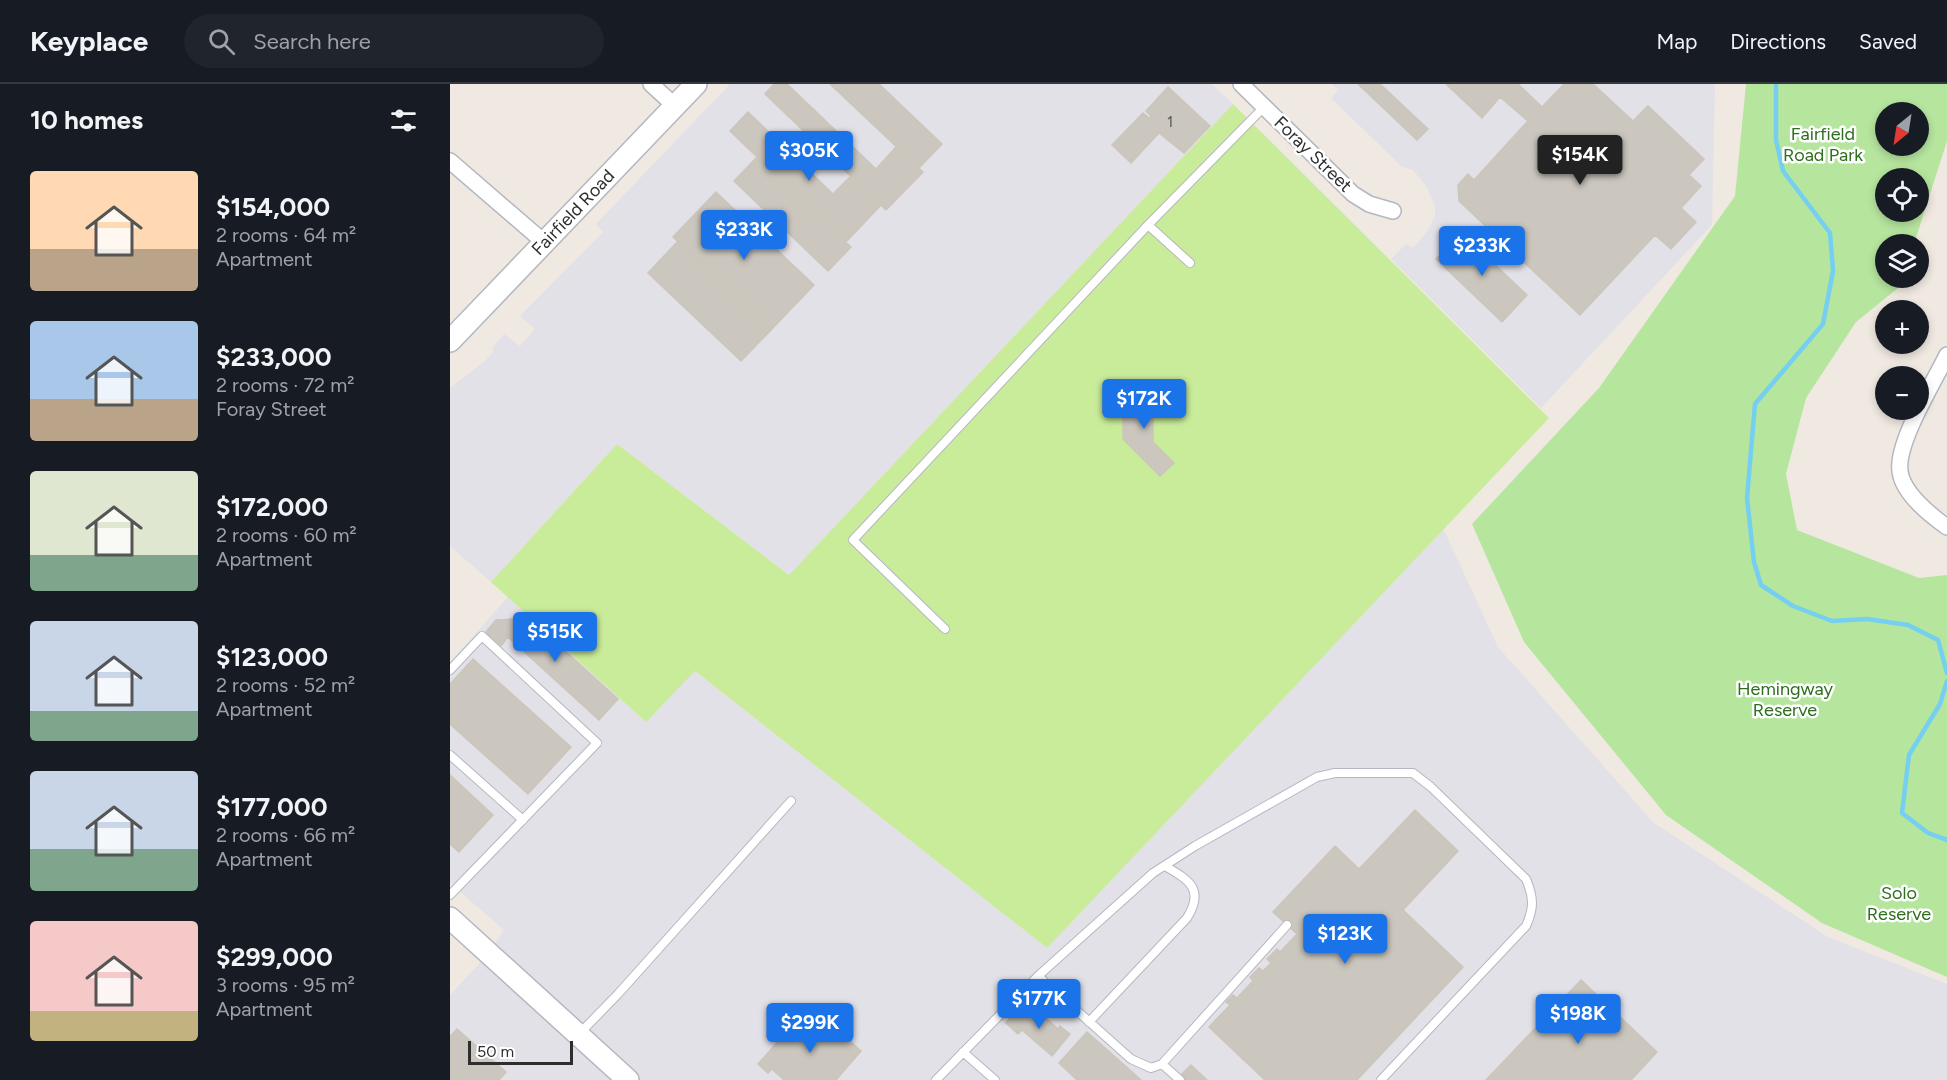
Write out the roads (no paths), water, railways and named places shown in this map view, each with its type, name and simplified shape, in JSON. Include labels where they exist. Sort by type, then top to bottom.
[{"type":"main road","name":"Fairfield Road","points":[[450,341],[696,84]]},
{"type":"main road","points":[[450,918],[628,1080]]},
{"type":"street","points":[[651,84],[675,106]]},
{"type":"street","name":"Foray Street","points":[[1241,84],[1353,194],[1369,204],[1393,211]]},
{"type":"street","points":[[450,161],[545,243]]},
{"type":"street","points":[[1945,526],[1910,493],[1900,473],[1900,452],[1947,355]]},
{"type":"lane","points":[[945,629],[853,540],[1148,225],[1264,107]]},
{"type":"lane","points":[[1148,225],[1190,263]]},
{"type":"lane","points":[[450,670],[482,636],[597,742],[450,895]]},
{"type":"lane","points":[[450,755],[523,820]]},
{"type":"lane","points":[[936,1080],[1038,976],[1164,866],[1317,777],[1335,773],[1413,773],[1431,787],[1526,879],[1534,896],[1533,910],[1526,926],[1381,1080]]},
{"type":"lane","points":[[578,1035],[791,801]]},
{"type":"lane","points":[[1089,1022],[1187,918],[1196,904],[1195,891],[1185,877],[1164,866]]},
{"type":"lane","points":[[1038,976],[1131,1059],[1151,1068],[1162,1064],[1287,925]]},
{"type":"lane","points":[[963,1052],[995,1080]]},
{"type":"lane","points":[[1162,1064],[1180,1080]]},
{"type":"waterway","points":[[1776,84],[1776,140],[1783,171],[1830,233],[1833,271],[1823,324],[1755,404],[1747,498],[1754,562],[1761,585],[1793,606],[1832,621],[1867,619],[1908,625],[1938,640],[1947,673]]},
{"type":"waterway","points":[[1947,681],[1940,704],[1909,755],[1902,813],[1928,833],[1947,840]]},
{"type":"park label","name":"Fairfield Road Park","points":[[1823,144]]},
{"type":"park label","name":"Hemingway Reserve","points":[[1785,699]]},
{"type":"park label","name":"Solo Reserve","points":[[1899,903]]}]
